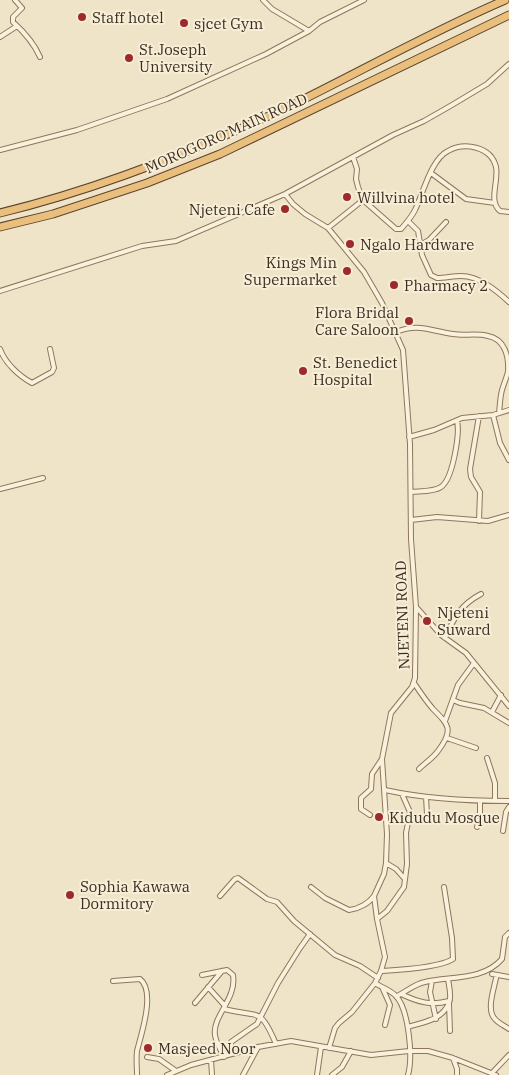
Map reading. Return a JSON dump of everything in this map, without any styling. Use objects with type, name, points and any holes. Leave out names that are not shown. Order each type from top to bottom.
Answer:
[{"type":"highway","name":"MOROGORO MAIN ROAD","points":[[0,213],[52,200],[110,182],[219,139],[294,104],[467,16],[505,0]]},
{"type":"highway","name":"MOROGORO MAIN ROAD","points":[[0,227],[53,214],[147,183],[220,154],[509,15]]},
{"type":"street","points":[[15,0],[22,8],[13,17],[13,23],[35,47],[40,57]]},
{"type":"street","points":[[263,0],[280,14],[309,31]]},
{"type":"street","points":[[0,150],[77,130],[151,105],[256,59],[309,31],[320,22],[364,0]]},
{"type":"street","points":[[0,36],[17,26]]},
{"type":"street","points":[[0,291],[142,246],[176,240],[285,194],[452,106],[487,84],[509,64]]},
{"type":"street","points":[[353,157],[357,169],[356,179],[363,200],[396,229],[401,229],[408,221],[440,157],[454,148],[468,146],[478,148],[494,162],[496,168],[495,203],[500,211],[509,212]]},
{"type":"street","points":[[431,172],[466,199],[495,203]]},
{"type":"street","name":"NJETENI ROAD","points":[[285,194],[305,214],[328,228],[364,272],[382,303],[403,350],[409,437],[416,607],[414,684],[391,713],[382,759],[387,834],[386,863],[384,874],[374,896]]},
{"type":"street","points":[[328,228],[363,200]]},
{"type":"street","points":[[408,221],[418,231],[420,245],[429,272],[434,277],[462,276],[479,280],[490,286],[509,302]]},
{"type":"street","points":[[420,245],[429,240],[446,222]]},
{"type":"street","points":[[396,332],[419,327],[454,334],[486,335],[500,341],[508,353],[509,371],[502,391],[499,413]]},
{"type":"street","points":[[0,349],[5,360],[24,379],[32,383],[52,372],[54,368],[50,349]]},
{"type":"street","points":[[409,437],[434,430],[457,420],[493,415],[509,410]]},
{"type":"street","points":[[493,415],[500,443],[509,460]]},
{"type":"street","points":[[479,416],[470,469],[471,477],[480,492],[479,521]]},
{"type":"street","points":[[411,492],[435,489],[444,484],[450,474],[458,439],[459,428],[457,420]]},
{"type":"street","points":[[0,489],[43,478]]},
{"type":"street","points":[[411,520],[438,517],[488,521],[509,515]]},
{"type":"street","points":[[445,638],[452,621],[462,608],[469,600],[481,594]]},
{"type":"street","points":[[416,607],[445,638],[460,648],[509,706]]},
{"type":"street","points":[[445,721],[458,685],[474,663]]},
{"type":"street","points":[[414,684],[449,728],[447,738],[437,752],[419,769]]},
{"type":"street","points":[[492,712],[501,695]]},
{"type":"street","points":[[453,700],[492,712],[509,723]]},
{"type":"street","points":[[447,738],[476,748]]},
{"type":"street","points":[[487,758],[495,783],[495,801]]},
{"type":"street","points":[[370,815],[361,809],[361,798],[371,789],[372,774],[382,759]]},
{"type":"street","points":[[384,790],[426,797],[509,801]]},
{"type":"street","points":[[377,919],[384,915],[403,888],[407,864],[406,833],[410,812],[402,794]]},
{"type":"street","points":[[426,797],[427,814]]},
{"type":"street","points":[[477,827],[480,818],[480,801]]},
{"type":"street","points":[[503,831],[506,812],[509,807]]},
{"type":"street","points":[[386,863],[396,869],[404,878]]},
{"type":"street","points":[[220,896],[238,878],[267,899],[277,902],[294,921],[335,955],[360,966],[378,978]]},
{"type":"street","points":[[310,887],[325,898],[350,910],[371,900],[374,896]]},
{"type":"street","points":[[381,971],[428,966],[453,959],[452,938],[444,887]]},
{"type":"street","points":[[329,1048],[335,1028],[352,1012],[375,983],[381,971],[385,957],[374,896]]},
{"type":"street","points":[[399,995],[418,984],[488,970],[502,959],[505,937],[509,933]]},
{"type":"street","points":[[232,1054],[230,1049],[231,1042],[254,1028],[262,1017],[278,983],[310,934]]},
{"type":"street","points":[[502,959],[509,961]]},
{"type":"street","points":[[195,1003],[222,971]]},
{"type":"street","points":[[202,975],[222,971],[231,972],[234,975],[231,994],[215,1026],[214,1033],[224,1057]]},
{"type":"street","points":[[492,974],[509,977]]},
{"type":"street","points":[[113,981],[140,978],[146,987],[145,1022],[137,1052],[137,1075]]},
{"type":"street","points":[[496,978],[491,1006],[492,1016],[509,1029]]},
{"type":"street","points":[[448,979],[450,1031]]},
{"type":"street","points":[[432,981],[430,992],[436,1019]]},
{"type":"street","points":[[375,983],[416,1002],[449,1003]]},
{"type":"street","points":[[208,987],[225,1008],[237,1012],[253,1013],[262,1017],[276,1044]]},
{"type":"street","points":[[382,987],[390,1005],[385,1025]]},
{"type":"street","points":[[399,995],[408,1027],[408,1075]]},
{"type":"street","points":[[408,1027],[436,1019],[449,1003]]},
{"type":"street","points":[[167,1075],[191,1065],[258,1047],[291,1041],[371,1054],[409,1050],[428,1052],[452,1058],[494,1074],[509,1055]]},
{"type":"street","points":[[243,1075],[258,1047]]},
{"type":"street","points":[[317,1075],[322,1047]]},
{"type":"street","points":[[332,1075],[342,1067],[351,1051]]},
{"type":"street","points":[[147,1057],[159,1059],[176,1071]]},
{"type":"street","points":[[452,1058],[457,1075]]},
{"type":"street","points":[[211,1060],[212,1075]]},
{"type":"place","name":"Staff hotel","points":[[82,17]]},
{"type":"place","name":"sjcet Gym","points":[[184,23]]},
{"type":"place","name":"St.Joseph University","points":[[129,58]]},
{"type":"place","name":"Willvina hotel","points":[[347,197]]},
{"type":"place","name":"Njeteni Cafe","points":[[285,209]]},
{"type":"place","name":"Ngalo Hardware","points":[[350,244]]},
{"type":"place","name":"Kings Min Supermarket","points":[[347,271]]},
{"type":"place","name":"Pharmacy 2","points":[[394,285]]},
{"type":"place","name":"Flora Bridal Care Saloon","points":[[409,321]]},
{"type":"place","name":"St. Benedict Hospital","points":[[303,371]]},
{"type":"place","name":"Njeteni Suward","points":[[427,621]]},
{"type":"place","name":"Kidudu Mosque","points":[[379,817]]},
{"type":"place","name":"Sophia Kawawa Dormitory","points":[[70,895]]},
{"type":"place","name":"Masjeed Noor","points":[[148,1048]]}]
